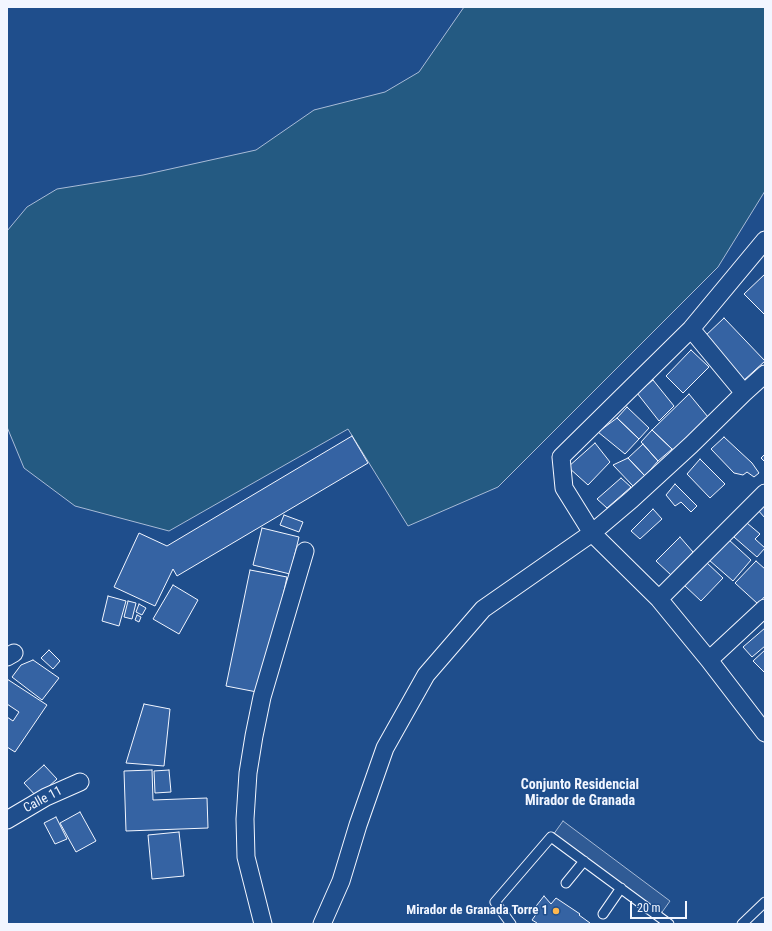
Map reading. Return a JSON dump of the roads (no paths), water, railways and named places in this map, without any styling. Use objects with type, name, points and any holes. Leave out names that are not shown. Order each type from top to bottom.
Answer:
[{"type":"street","points":[[765,240],[691,329],[561,457],[564,488],[592,533],[659,599],[709,660],[765,733]]},
{"type":"street","points":[[691,329],[744,393]]},
{"type":"street","points":[[322,924],[341,881],[358,825],[385,748],[426,675],[483,609],[592,533],[680,455],[765,374]]},
{"type":"street","points":[[659,599],[765,493]]},
{"type":"street","points":[[263,924],[246,857],[245,819],[248,773],[262,697],[305,551]]},
{"type":"street","points":[[709,660],[765,608]]},
{"type":"street","name":"Calle 11","points":[[7,820],[46,797],[80,782]]},
{"type":"lane","points":[[511,924],[496,902],[551,837],[669,924]]},
{"type":"lane","points":[[566,883],[584,861]]},
{"type":"lane","points":[[603,914],[621,888]]},
{"type":"lane","points":[[742,924],[765,902]]},
{"type":"lane","points":[[653,924],[658,916]]},
{"type":"place","name":"Mirador de Granada Torre 1","points":[[556,911]]},
{"type":"district","name":"Conjunto Residencial Mirador de Granada","points":[[580,794]]}]
